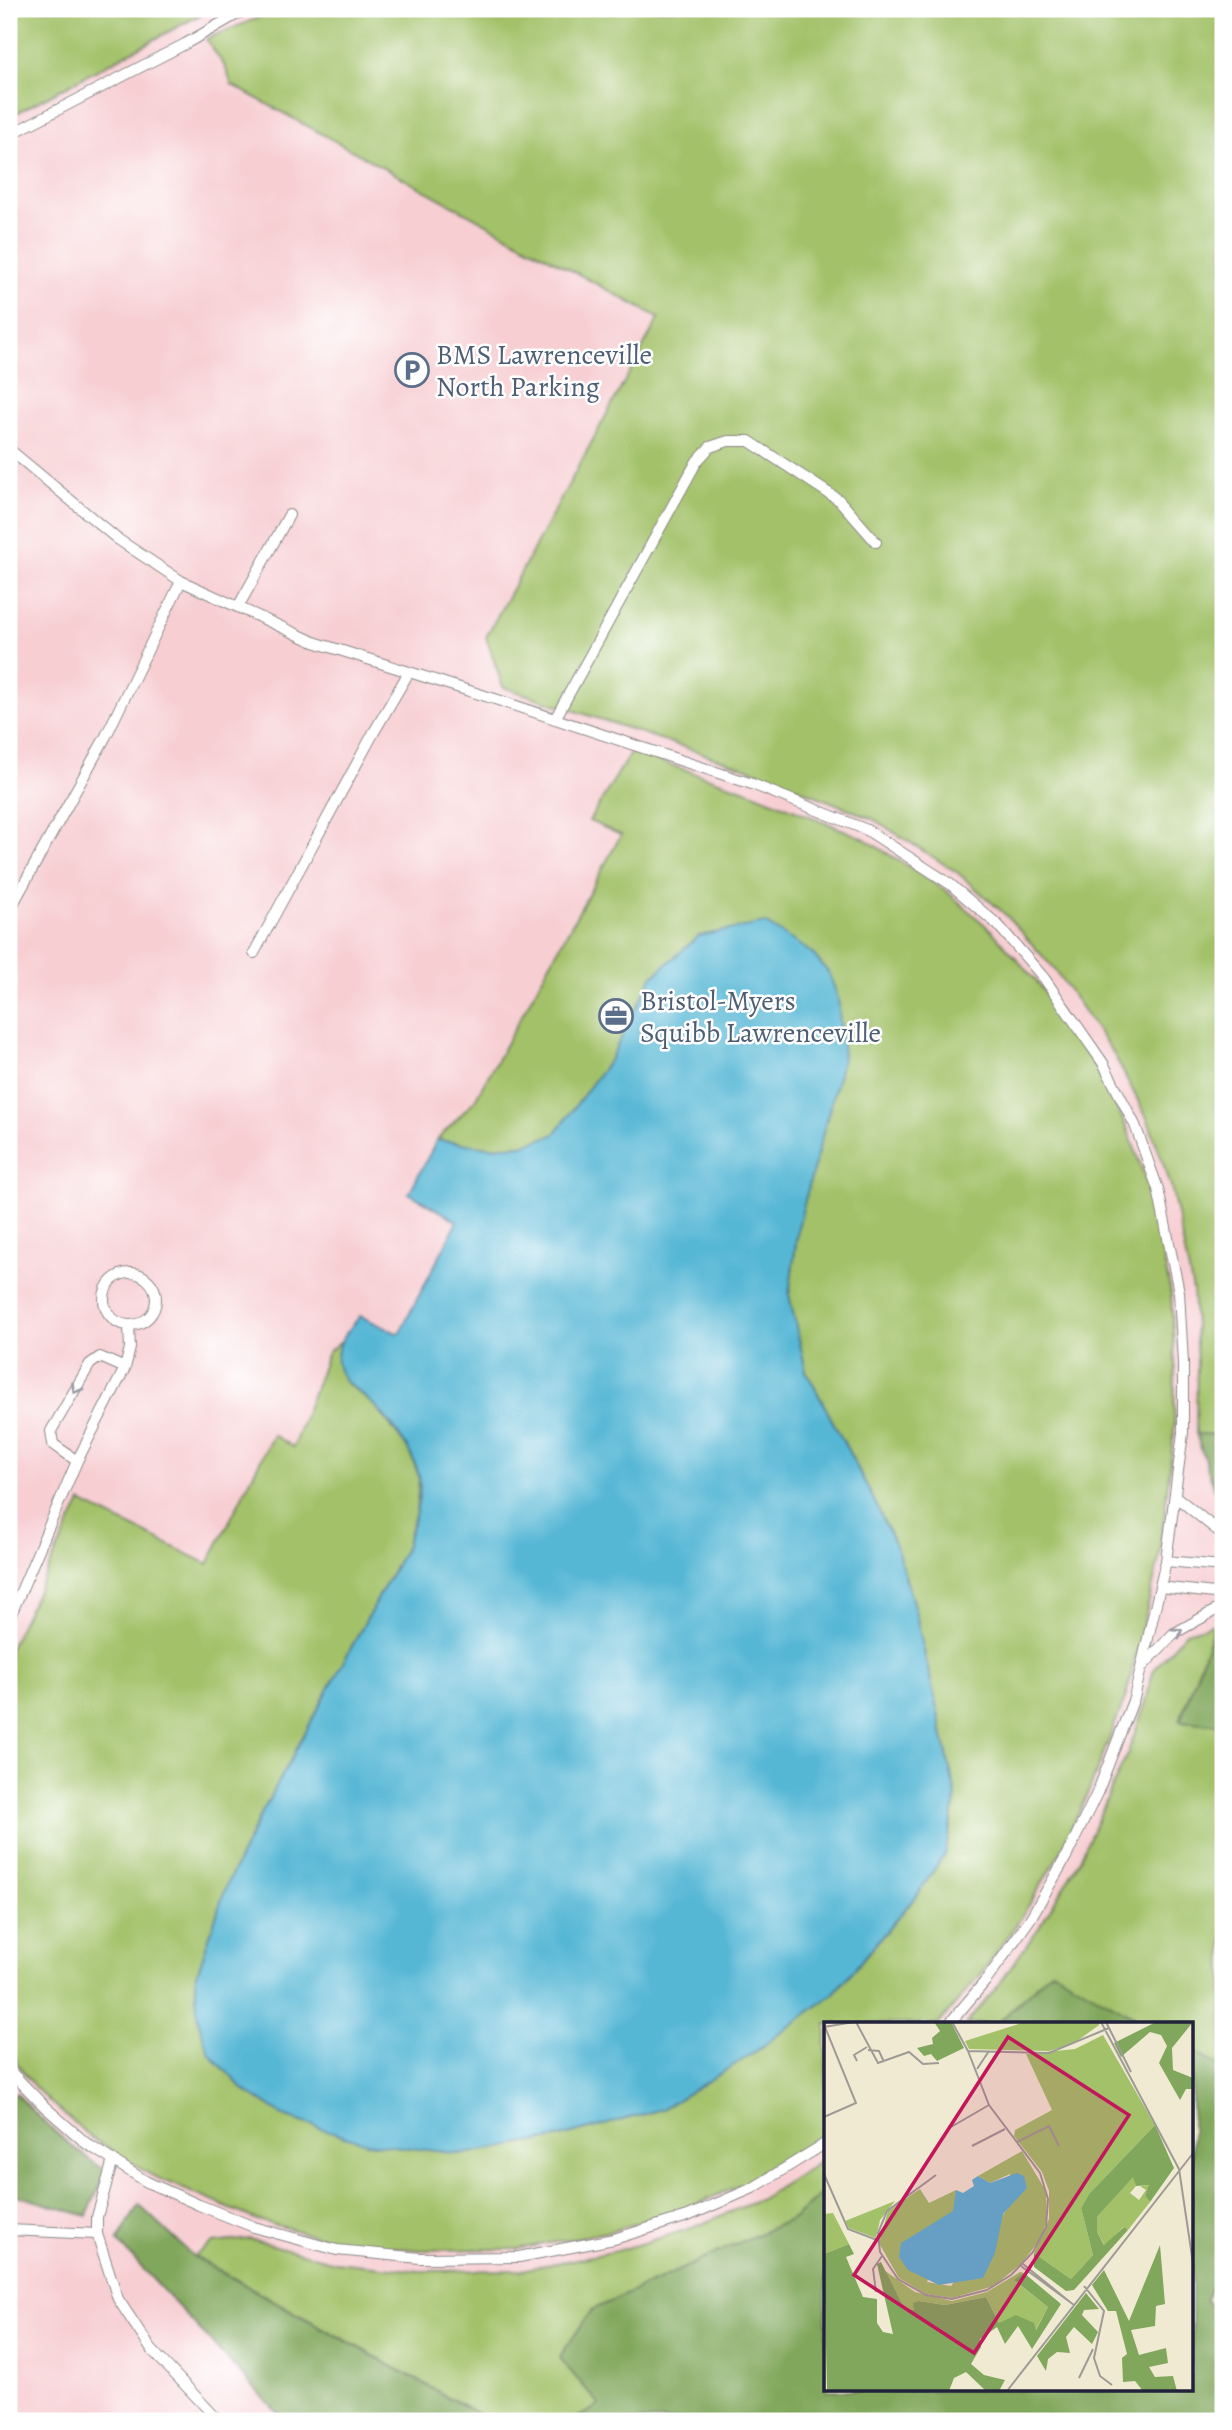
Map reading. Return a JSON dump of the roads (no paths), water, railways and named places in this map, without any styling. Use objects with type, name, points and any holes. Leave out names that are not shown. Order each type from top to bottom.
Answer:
[{"type":"lane","points":[[9,135],[186,44],[246,9]]},
{"type":"lane","points":[[555,719],[697,461],[710,447],[728,441],[749,441],[839,500],[876,542]]},
{"type":"lane","points":[[9,449],[116,538],[181,581],[314,642],[752,784],[867,830],[950,884],[998,925],[1044,978],[1103,1063],[1135,1125],[1158,1189],[1180,1292],[1183,1433],[1166,1561],[1134,1698],[1116,1747],[1066,1857],[1030,1919],[988,1978],[951,2022]]},
{"type":"lane","points":[[238,607],[289,515]]},
{"type":"lane","points":[[9,911],[106,736],[181,581]]},
{"type":"lane","points":[[254,953],[374,732],[410,672]]},
{"type":"lane","points":[[124,1272],[142,1275],[152,1283],[157,1300],[147,1320],[129,1326],[111,1318],[103,1298],[112,1279],[124,1272]]},
{"type":"lane","points":[[9,1619],[76,1461],[125,1368],[130,1348],[129,1326]]},
{"type":"lane","points":[[76,1461],[52,1444],[51,1431],[90,1364],[100,1357],[125,1368]]},
{"type":"lane","points":[[1175,1496],[1223,1535]]},
{"type":"lane","points":[[1166,1561],[1223,1566]]},
{"type":"lane","points":[[1160,1587],[1223,1594]]},
{"type":"lane","points":[[1141,1669],[1173,1634],[1223,1606]]},
{"type":"lane","points":[[9,2072],[87,2144],[147,2182],[199,2206],[254,2227],[337,2250],[420,2258],[519,2257],[614,2239],[688,2216],[753,2188],[824,2144]]},
{"type":"lane","points":[[113,2160],[97,2217],[97,2234],[118,2299],[151,2349],[219,2421]]},
{"type":"lane","points":[[9,2230],[97,2234]]},
{"type":"water","points":[[765,923],[812,953],[829,973],[838,998],[843,1058],[798,1227],[789,1295],[806,1371],[870,1492],[898,1552],[915,1610],[956,1796],[945,1854],[917,1895],[833,1994],[752,2054],[662,2109],[557,2138],[463,2154],[367,2143],[286,2117],[243,2089],[209,2053],[198,2020],[195,1981],[226,1886],[258,1820],[404,1550],[416,1513],[420,1485],[416,1467],[402,1439],[382,1414],[340,1373],[337,1354],[341,1342],[360,1316],[399,1334],[452,1232],[457,1221],[409,1193],[437,1140],[489,1147],[522,1145],[554,1135],[611,1058],[652,977],[699,936]]},
{"type":"place","name":"BMS Lawrenceville North Parking","points":[[412,370]]},
{"type":"place","name":"Bristol-Myers Squibb Lawrenceville","points":[[616,1016]]}]
